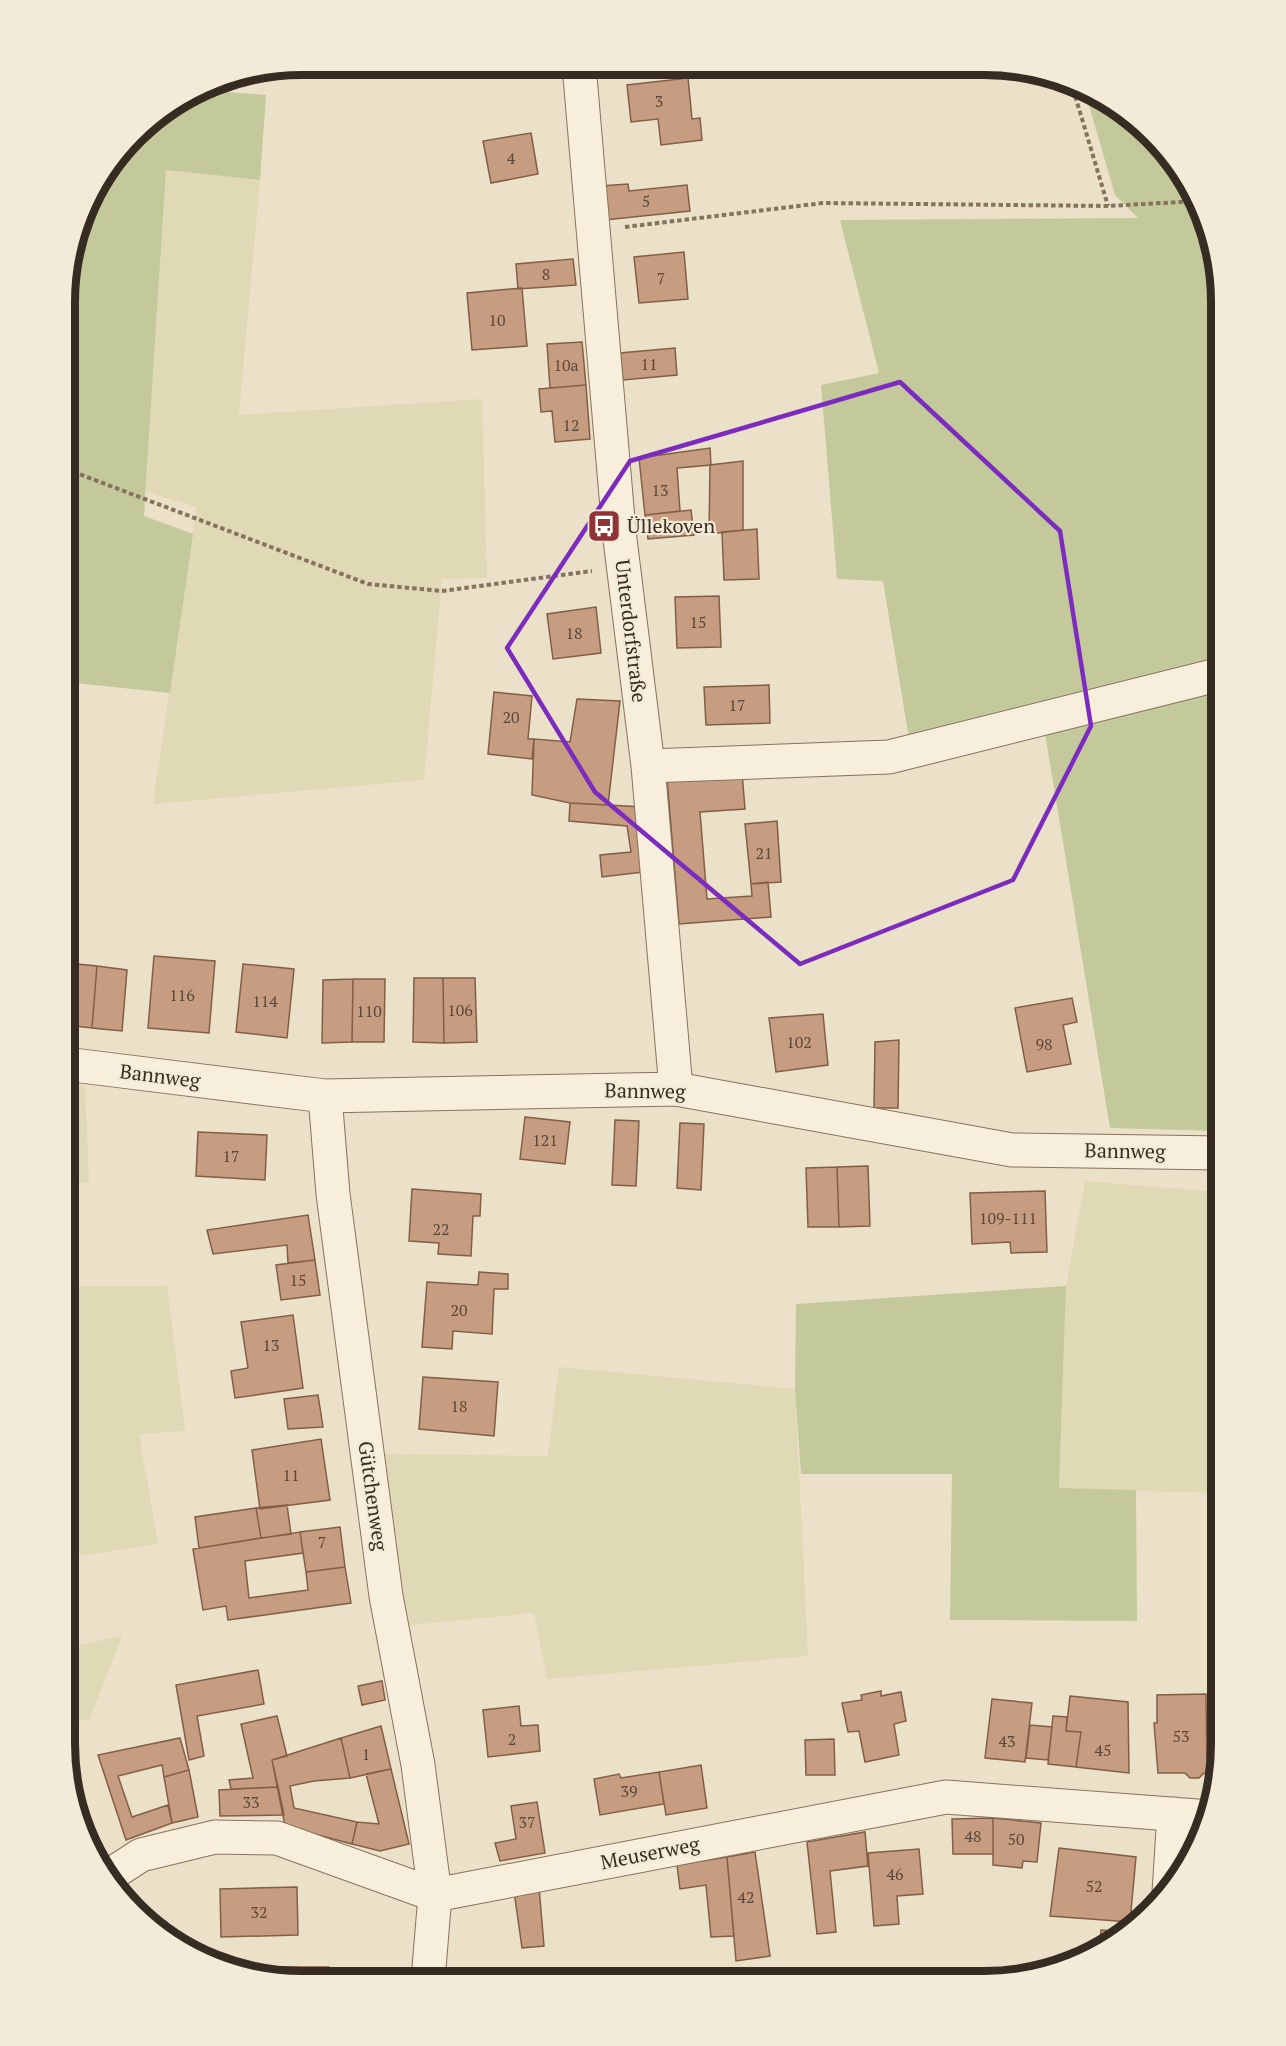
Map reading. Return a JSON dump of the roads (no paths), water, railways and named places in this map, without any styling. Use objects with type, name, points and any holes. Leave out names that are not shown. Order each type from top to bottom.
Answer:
[{"type":"street","name":"Unterdorfstraße","points":[[580,75],[623,567],[648,766],[676,1089]]},
{"type":"street","points":[[648,766],[889,757],[1211,676]]},
{"type":"street","name":"Bannweg","points":[[75,1065],[325,1096],[676,1089],[1012,1149],[1211,1153]]},
{"type":"street","name":"Gütchenweg","points":[[325,1096],[333,1194],[385,1584],[418,1765],[435,1894],[429,1971]]},
{"type":"street","name":"Meuserweg","points":[[435,1894],[946,1797],[1199,1815]]},
{"type":"street","points":[[1170,1874],[1174,1814]]},
{"type":"street","points":[[115,1872],[141,1855],[215,1837],[277,1838],[435,1894]]},
{"type":"place","name":"Üllekoven","points":[[604,526]]}]
